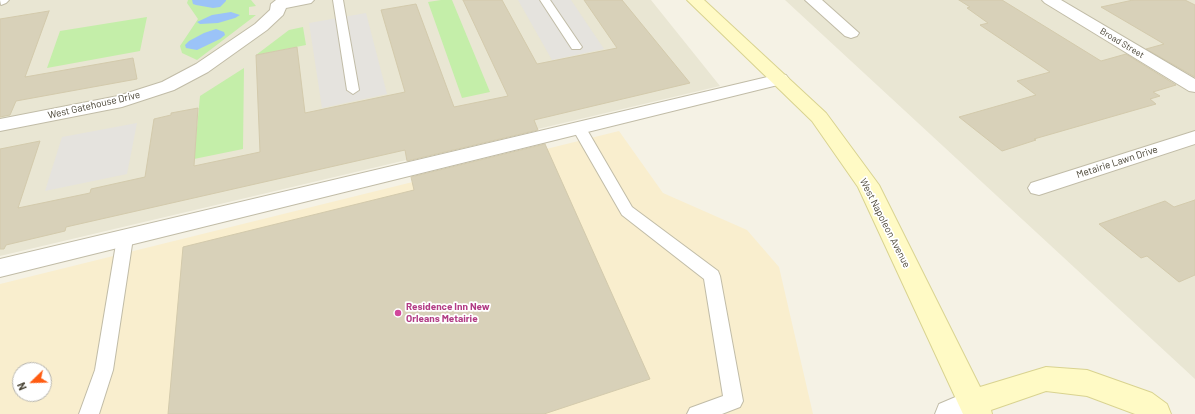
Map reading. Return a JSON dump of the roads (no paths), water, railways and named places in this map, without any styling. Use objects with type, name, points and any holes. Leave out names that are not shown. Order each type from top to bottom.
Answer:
[{"type":"street","points":[[277,2],[306,0]]},
{"type":"street","name":"West Napoleon Avenue","points":[[695,0],[819,117],[868,185],[966,410],[1046,380],[1086,383],[1142,402],[1157,414]]},
{"type":"street","points":[[813,0],[851,33]]},
{"type":"street","name":"Broad Street","points":[[1050,0],[1195,86]]},
{"type":"street","name":"West Gatehouse Drive","points":[[0,125],[122,101],[168,86],[202,68],[261,27],[277,12],[277,2]]},
{"type":"street","points":[[0,268],[780,79]]},
{"type":"street","name":"Metairie Lawn Drive","points":[[1039,188],[1195,137]]},
{"type":"lane","points":[[338,0],[353,90]]},
{"type":"lane","points":[[545,0],[576,47]]},
{"type":"lane","points":[[579,128],[627,211],[712,276],[733,401],[697,414]]},
{"type":"lane","points":[[89,414],[104,370],[125,238]]},
{"type":"water","points":[[192,0],[226,1],[220,7],[213,8],[193,4]]},
{"type":"water","points":[[231,12],[240,15],[218,23],[200,24],[197,22],[212,15]]},
{"type":"water","points":[[216,29],[224,32],[225,35],[197,50],[186,48],[185,45],[189,41],[204,33]]},
{"type":"place","name":"Residence Inn New Orleans Metairie","points":[[398,313]]}]
